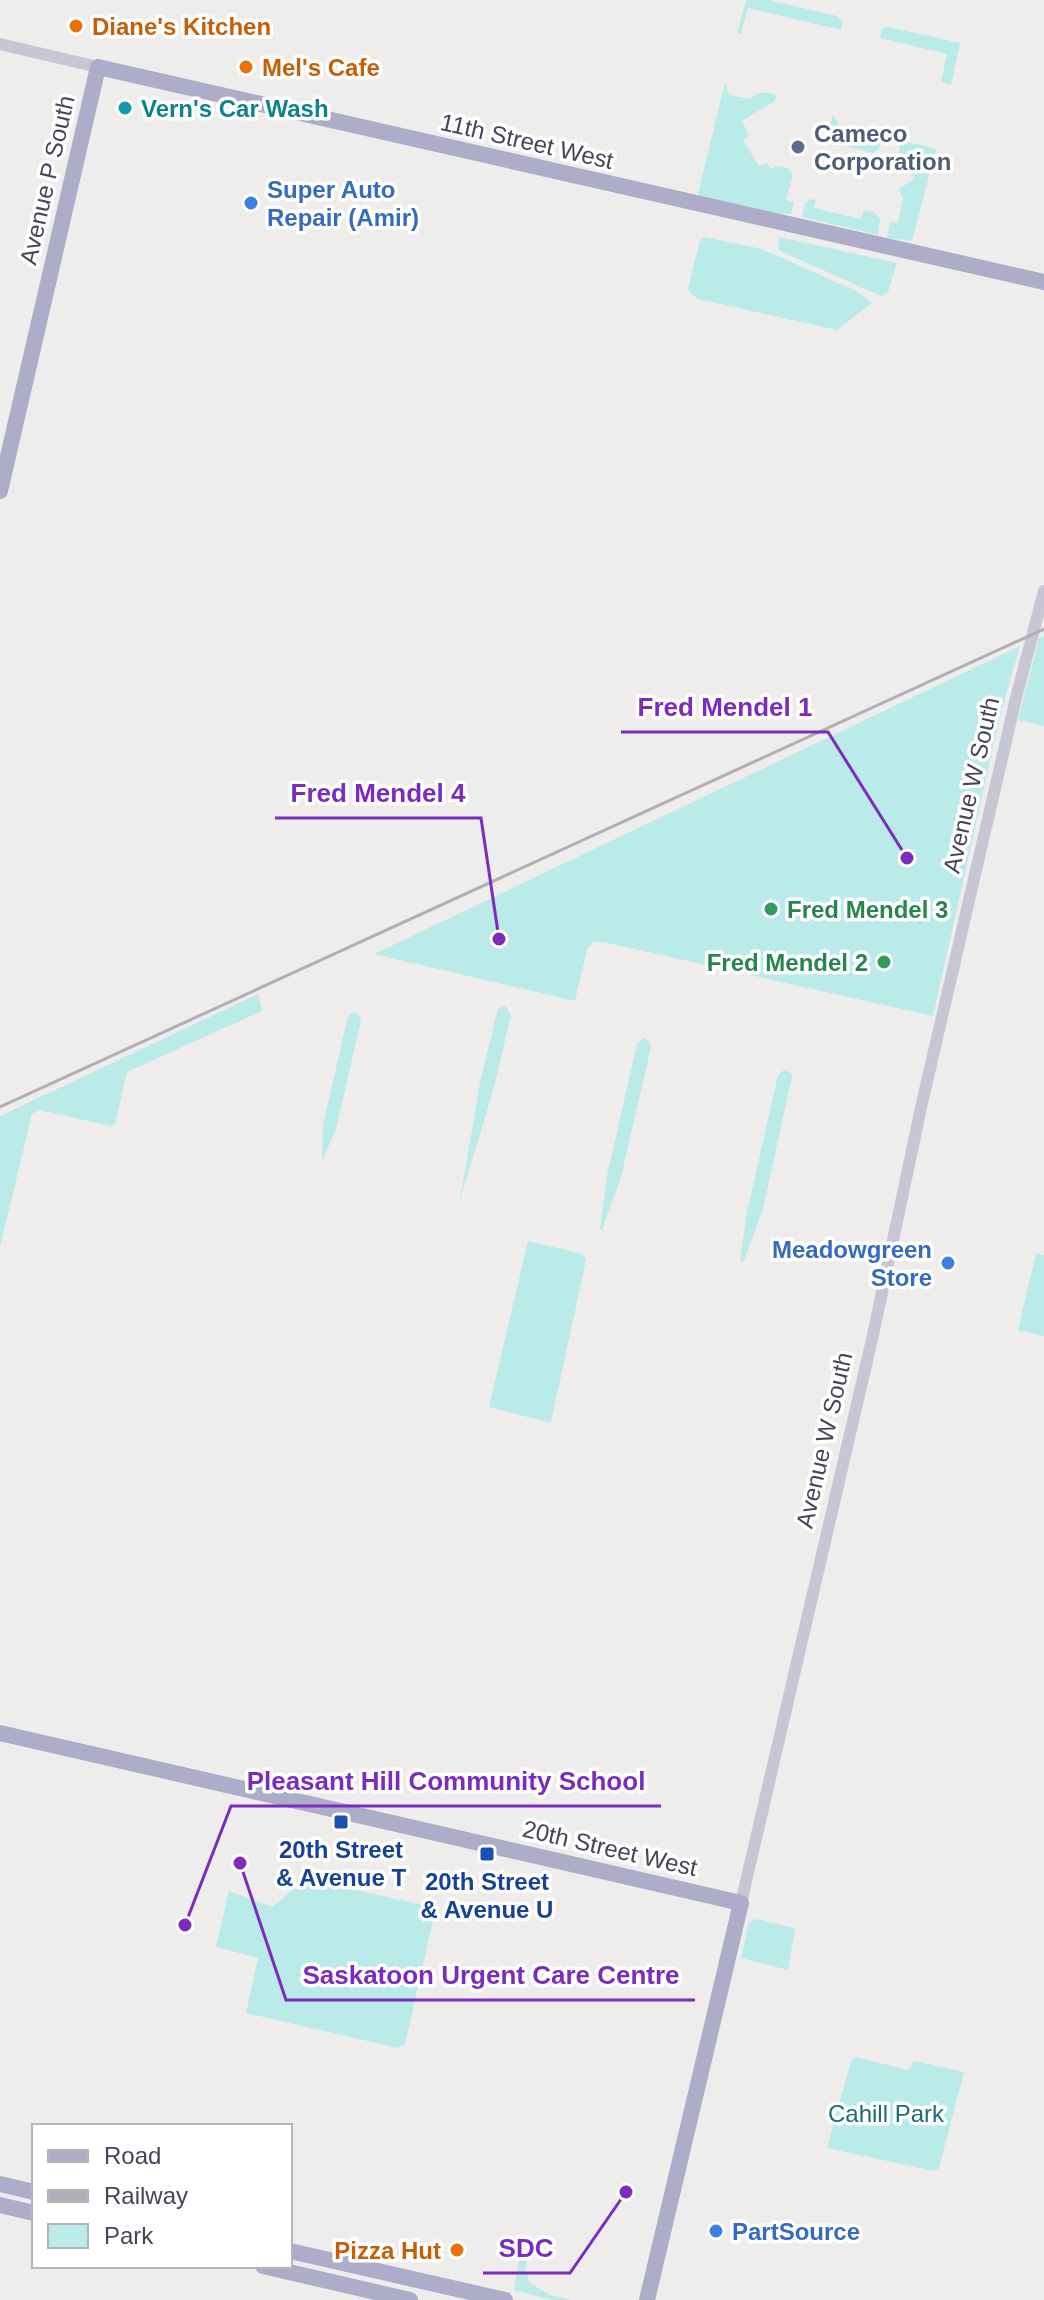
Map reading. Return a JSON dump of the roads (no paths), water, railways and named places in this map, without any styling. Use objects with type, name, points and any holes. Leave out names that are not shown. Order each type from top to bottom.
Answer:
[{"type":"main road","name":"11th Street West","points":[[98,67],[1044,282]]},
{"type":"main road","name":"Avenue P South","points":[[0,491],[98,67]]},
{"type":"main road","name":"20th Street West","points":[[0,1733],[741,1903]]},
{"type":"main road","name":"Avenue W South","points":[[647,2300],[741,1903]]},
{"type":"main road","points":[[0,2184],[32,2192]]},
{"type":"main road","points":[[0,2205],[32,2213]]},
{"type":"main road","points":[[292,2251],[505,2300]]},
{"type":"main road","points":[[272,2268],[410,2300]]},
{"type":"street","name":"11th Street West","points":[[0,44],[98,67]]},
{"type":"street","name":"Avenue W South","points":[[741,1903],[873,1335],[922,1103],[1016,698],[1044,591]]},
{"type":"railway","points":[[0,1107],[1044,629]]},
{"type":"place","name":"Diane's Kitchen","points":[[76,26]]},
{"type":"place","name":"Mel's Cafe","points":[[246,67]]},
{"type":"place","name":"Vern's Car Wash","points":[[125,108]]},
{"type":"place","name":"Cameco Corporation","points":[[798,147]]},
{"type":"place","name":"Super Auto Repair (Amir)","points":[[251,203]]},
{"type":"place","name":"Fred Mendel 1","points":[[907,858]]},
{"type":"place","name":"Fred Mendel 3","points":[[771,909]]},
{"type":"place","name":"Fred Mendel 4","points":[[499,939]]},
{"type":"place","name":"Fred Mendel 2","points":[[884,962]]},
{"type":"place","name":"Meadowgreen Store","points":[[948,1263]]},
{"type":"place","name":"20th Street & Avenue T","points":[[341,1822]]},
{"type":"place","name":"20th Street & Avenue U","points":[[487,1854]]},
{"type":"place","name":"Saskatoon Urgent Care Centre","points":[[240,1863]]},
{"type":"place","name":"Pleasant Hill Community School","points":[[185,1925]]},
{"type":"place","name":"SDC","points":[[626,2192]]},
{"type":"place","name":"PartSource","points":[[716,2231]]},
{"type":"place","name":"Pizza Hut","points":[[457,2250]]},
{"type":"park label","name":"Cahill Park","points":[[886,2113]]}]
